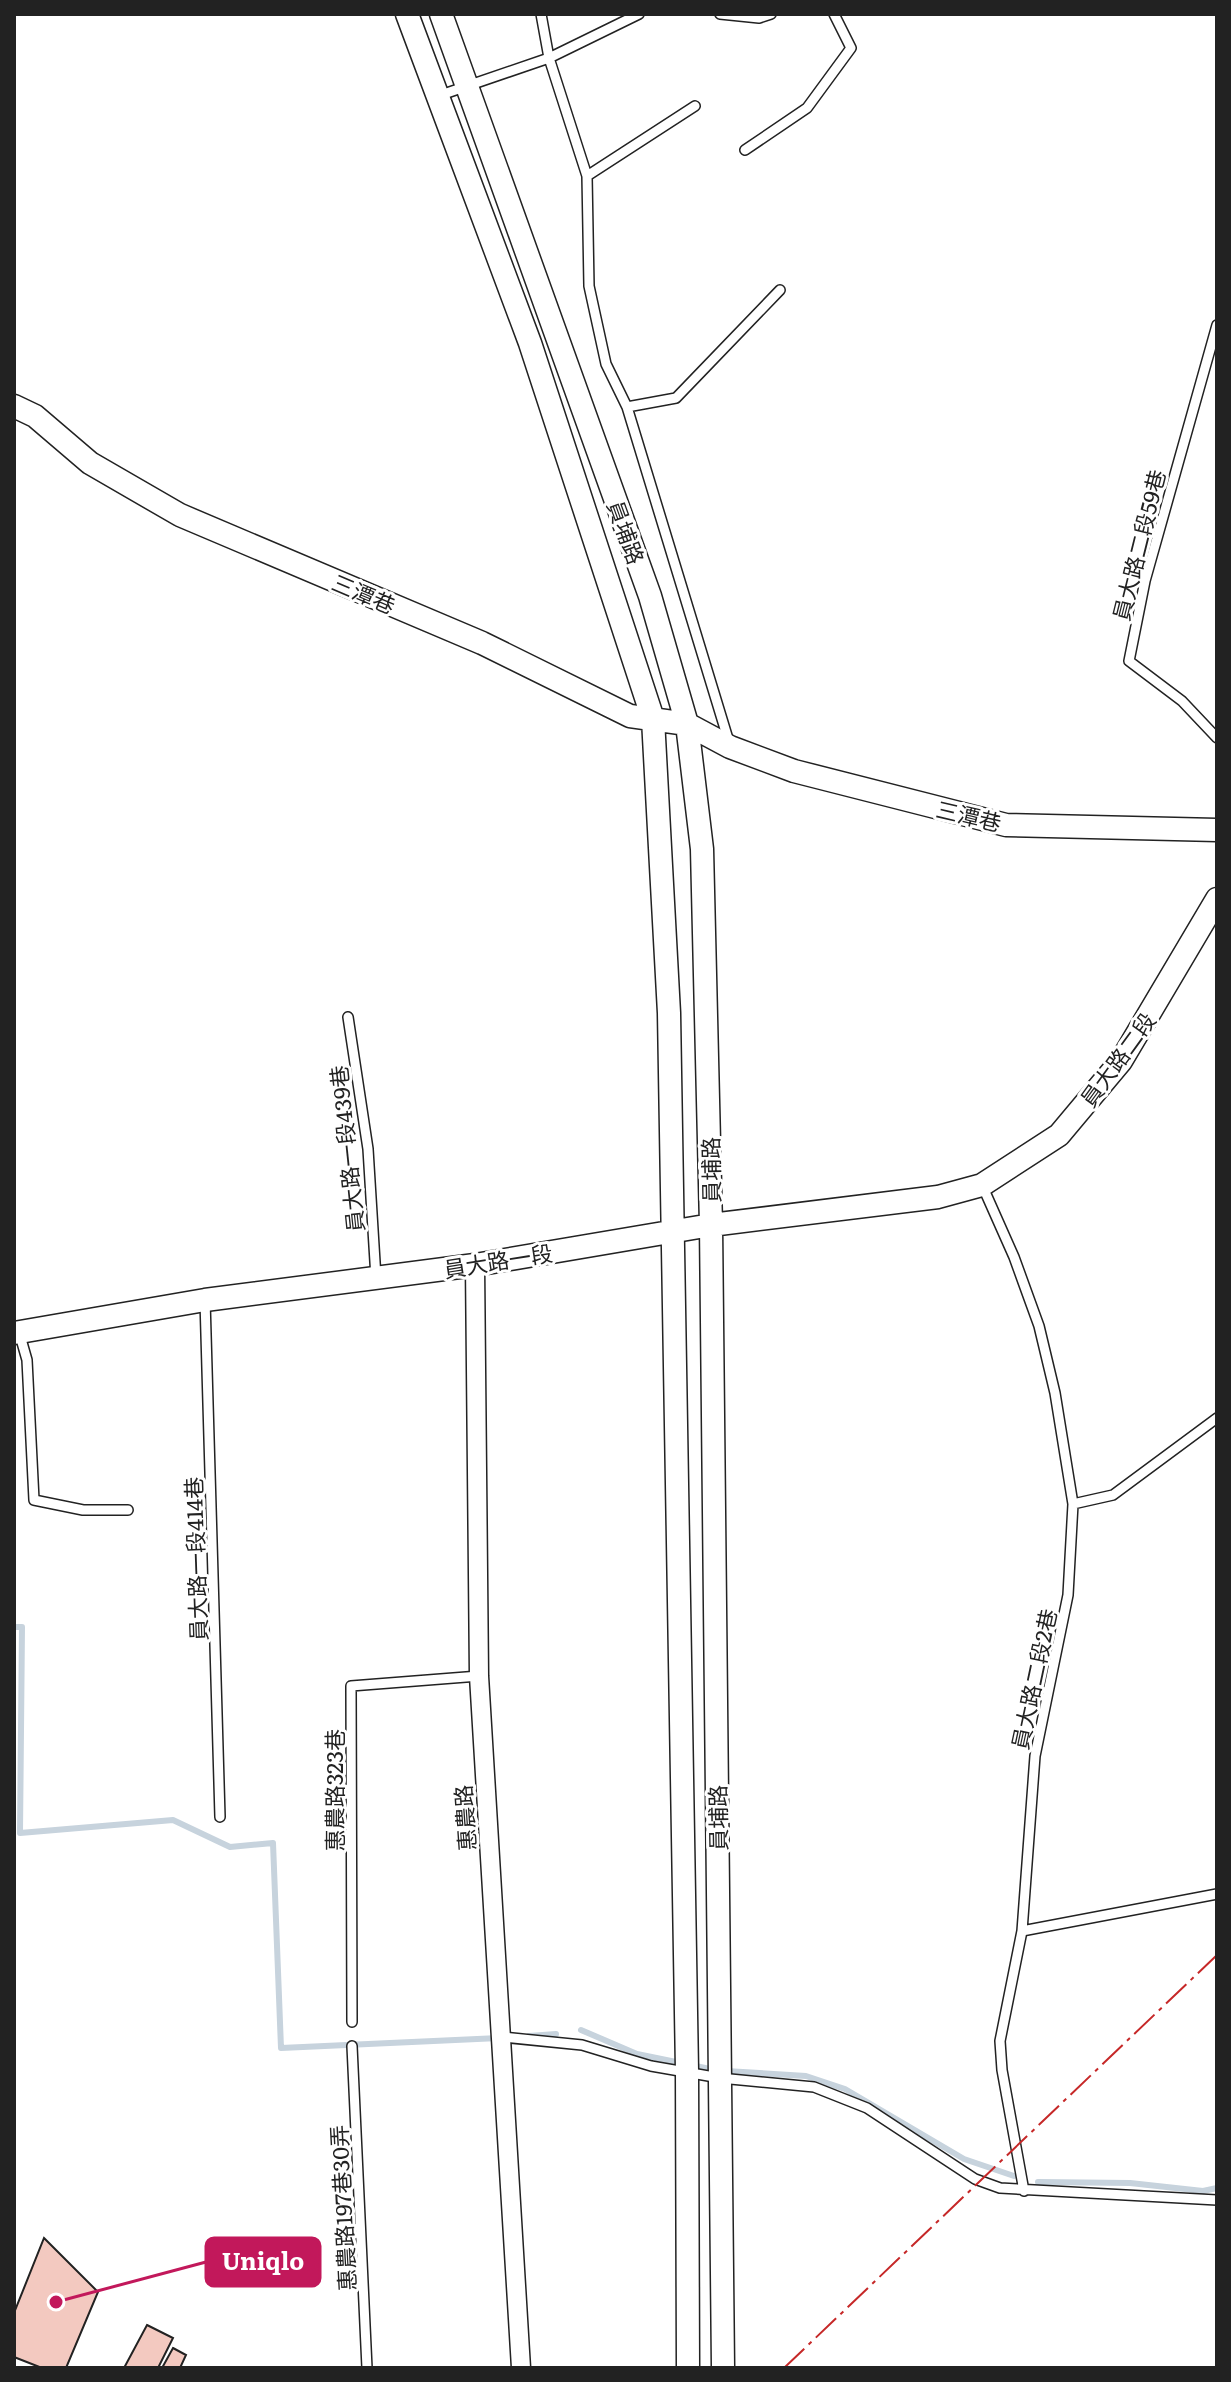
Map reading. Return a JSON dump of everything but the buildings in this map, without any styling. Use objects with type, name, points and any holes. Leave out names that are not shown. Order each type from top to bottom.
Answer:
[{"type":"street","name":"員埔路","points":[[407,14],[530,343],[653,719],[669,1013],[670,1232],[687,2071],[688,2368]]},
{"type":"street","name":"員埔路","points":[[441,14],[650,596],[687,724],[702,849],[711,1225],[723,2368]]},
{"type":"street","name":"三潭巷","points":[[14,406],[35,416],[90,463],[180,515],[482,643],[630,716],[687,724],[730,747],[794,771],[1006,825],[1217,830]]},
{"type":"street","name":"員大路二段","points":[[982,1185],[1059,1135],[1112,1072],[1217,899]]},
{"type":"street","name":"員大路一段","points":[[16,1332],[205,1300],[475,1265],[711,1225],[938,1197],[982,1185]]},
{"type":"street","name":"惠農路","points":[[475,1265],[479,1676],[521,2368]]},
{"type":"lane","points":[[541,14],[549,58],[587,176],[589,286],[606,364],[627,407],[730,747]]},
{"type":"lane","points":[[438,96],[549,58],[639,14]]},
{"type":"lane","points":[[720,14],[759,18],[771,14]]},
{"type":"lane","points":[[745,150],[807,108],[851,48],[834,14]]},
{"type":"lane","points":[[587,176],[695,106]]},
{"type":"lane","points":[[627,407],[676,398],[780,290]]},
{"type":"lane","name":"員大路二段59巷","points":[[1217,325],[1145,581],[1129,661],[1182,701],[1217,738]]},
{"type":"lane","name":"員大路一段439巷","points":[[348,1017],[368,1149],[376,1278]]},
{"type":"lane","name":"員大路二段2巷","points":[[982,1185],[1014,1257],[1039,1326],[1055,1393],[1073,1504],[1068,1595],[1035,1756],[1022,1931],[1000,2056],[1024,2191]]},
{"type":"lane","name":"員大路一段414巷","points":[[205,1300],[220,1817]]},
{"type":"lane","points":[[16,1332],[27,1360],[34,1500],[83,1510],[128,1510]]},
{"type":"lane","points":[[1073,1504],[1113,1495],[1217,1418]]},
{"type":"lane","name":"惠農路323巷","points":[[352,2022],[351,1686],[479,1676]]},
{"type":"lane","points":[[1022,1931],[1217,1894]]},
{"type":"lane","points":[[502,2037],[582,2045],[651,2066],[720,2078],[790,2082],[832,2092],[867,2108],[975,2179],[1000,2188],[1217,2200]]},
{"type":"lane","name":"惠農路197巷30弄","points":[[352,2046],[367,2368]]},
{"type":"waterway","points":[[14,1627],[22,1627],[20,1833],[173,1820],[230,1847],[273,1843],[281,2048],[499,2038]]},
{"type":"waterway","points":[[581,2030],[637,2054],[715,2070]]},
{"type":"waterway","points":[[529,2036],[556,2034]]},
{"type":"waterway","points":[[726,2071],[806,2076],[845,2089],[964,2159],[1014,2176]]},
{"type":"waterway","points":[[1038,2182],[1130,2183],[1203,2191],[1217,2188]]},
{"type":"power","points":[[784,2368],[1217,1955]]},
{"type":"place","name":"Uniqlo","points":[[56,2302]]}]
